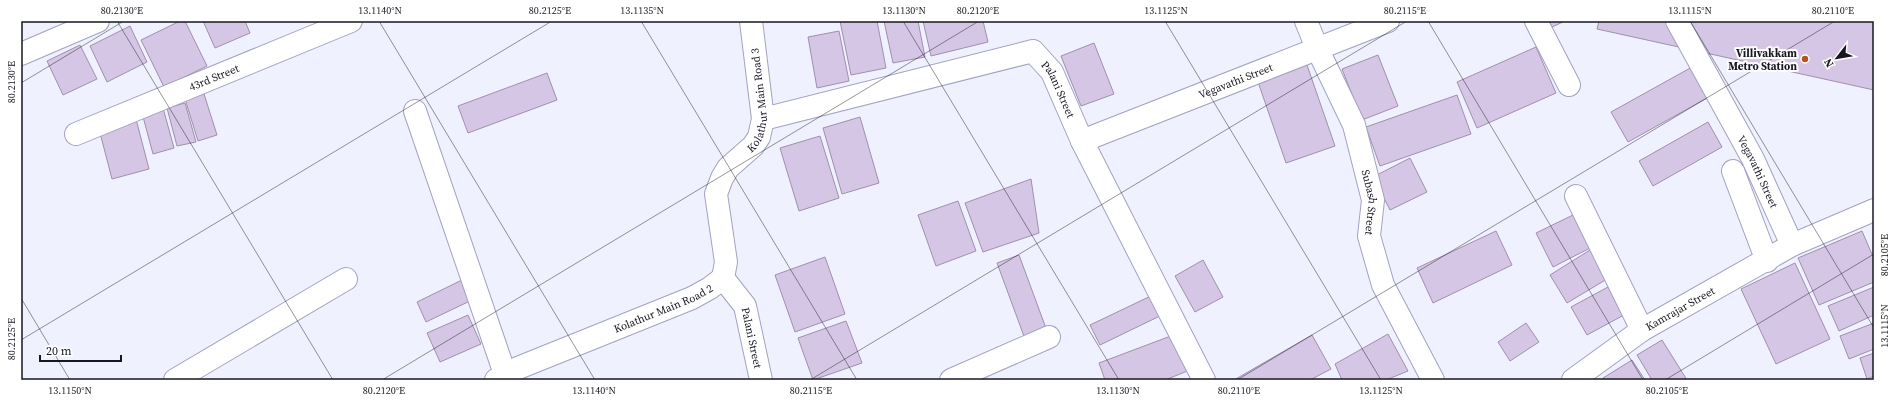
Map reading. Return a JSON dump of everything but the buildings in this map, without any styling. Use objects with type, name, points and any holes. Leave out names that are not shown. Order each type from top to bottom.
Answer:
[{"type":"street","points":[[21,54],[98,21]]},
{"type":"street","name":"43rd Street","points":[[76,134],[315,27],[351,21]]},
{"type":"street","name":"Kolathur Main Road 3","points":[[728,168],[753,146],[759,137],[763,119],[751,21]]},
{"type":"street","name":"Subash Street","points":[[1306,21],[1317,48],[1354,125],[1373,200],[1369,236],[1382,286],[1433,380]]},
{"type":"street","name":"Vegavathi Street","points":[[1082,141],[1388,21]]},
{"type":"street","points":[[1536,21],[1569,85]]},
{"type":"street","name":"Vegavathi Street","points":[[1677,21],[1753,159],[1792,245]]},
{"type":"street","name":"Palani Street","points":[[763,119],[1033,51],[1052,72],[1082,141],[1204,380]]},
{"type":"street","points":[[414,111],[501,377]]},
{"type":"street","name":"Kolathur Main Road 2","points":[[501,377],[692,298],[710,288],[723,278],[726,262],[716,194],[722,178],[728,168]]},
{"type":"street","points":[[1732,171],[1767,261]]},
{"type":"street","points":[[1576,196],[1591,231],[1642,330]]},
{"type":"street","points":[[1792,245],[1873,214]]},
{"type":"street","name":"Kamrajar Street","points":[[1586,376],[1642,330],[1767,261],[1792,245]]},
{"type":"street","name":"Palani Street","points":[[723,278],[745,306],[761,380]]},
{"type":"street","points":[[175,380],[346,279]]},
{"type":"street","points":[[951,380],[1049,337]]},
{"type":"place","name":"Villivakkam Metro Station","points":[[1805,59]]}]
